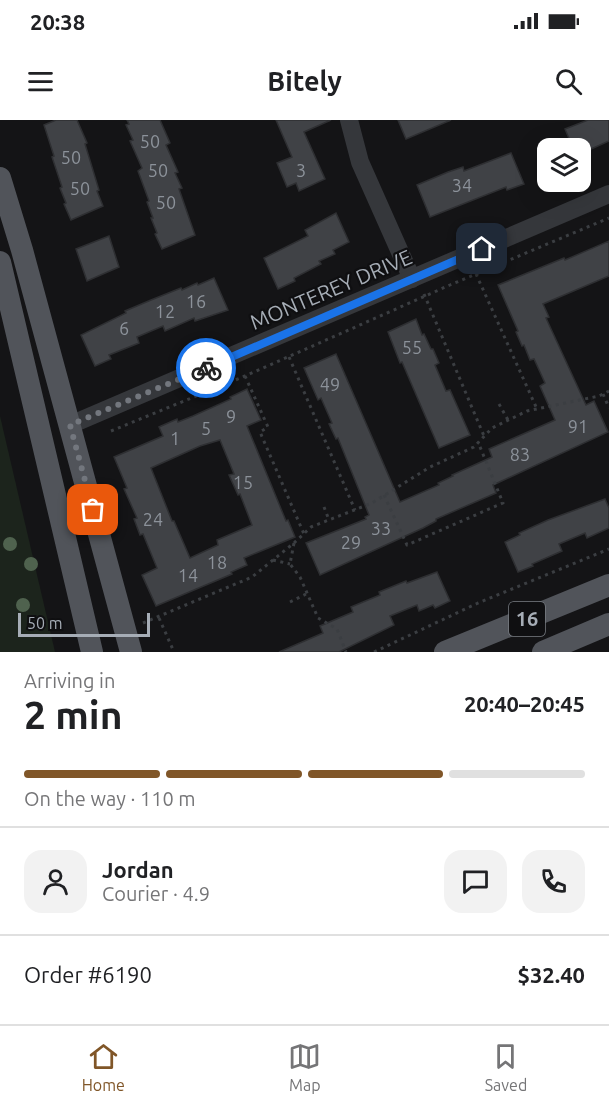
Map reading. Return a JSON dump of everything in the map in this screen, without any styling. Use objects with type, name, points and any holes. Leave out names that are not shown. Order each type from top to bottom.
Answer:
[{"type":"main road","points":[[0,178],[22,250],[131,652]]},
{"type":"main road","points":[[0,262],[92,652]]},
{"type":"main road","name":"16","points":[[445,652],[609,585]]},
{"type":"main road","name":"16","points":[[543,652],[609,624]]},
{"type":"street","points":[[349,120],[360,162],[415,278]]},
{"type":"street","name":"MONTEREY DRIVE","points":[[70,425],[609,194]]},
{"type":"path","points":[[111,431],[245,376],[609,218]]},
{"type":"path","points":[[476,274],[537,410]]},
{"type":"path","points":[[415,278],[425,296],[484,436]]},
{"type":"path","points":[[289,356],[355,510]]},
{"type":"path","points":[[245,376],[268,427],[260,432],[304,534]]},
{"type":"path","points":[[143,623],[252,577],[311,527],[372,503],[430,467],[474,447],[492,428],[508,420],[527,411],[609,391]]},
{"type":"path","points":[[603,394],[609,408]]},
{"type":"path","points":[[499,404],[508,420]]},
{"type":"path","points":[[384,495],[407,544],[503,503],[478,442]]},
{"type":"path","points":[[324,507],[329,520]]},
{"type":"path","points":[[290,564],[294,543]]},
{"type":"path","points":[[374,652],[478,603],[609,549]]},
{"type":"path","points":[[273,560],[290,564],[297,572],[318,618],[337,629],[346,652]]},
{"type":"path","points":[[290,602],[306,594]]},
{"type":"path","points":[[158,617],[174,652]]},
{"type":"shaded area","points":[[0,416],[55,652],[0,652]]},
{"type":"building","points":[[56,120],[77,120],[87,143],[85,144],[103,206],[71,220],[64,204],[66,203],[60,188],[62,187],[44,125]]},
{"type":"building","points":[[127,120],[160,120],[170,143],[166,145],[178,172],[175,173],[182,188],[179,189],[195,235],[162,249],[155,234],[157,233],[147,202],[149,201],[138,171],[142,168],[130,141],[133,140],[126,125],[129,124]]},
{"type":"building","points":[[276,120],[331,120],[304,132],[325,179],[299,191],[296,183],[287,187],[277,163],[292,157]]},
{"type":"building","points":[[398,120],[451,120],[406,139]]},
{"type":"building","points":[[588,120],[609,120],[609,141],[591,149],[591,138],[569,138],[565,129]]},
{"type":"building","points":[[511,153],[524,184],[507,190],[506,187],[430,217],[417,185],[448,172],[463,167],[464,171]]},
{"type":"building","points":[[336,213],[349,242],[333,250],[335,254],[319,261],[321,264],[278,289],[264,258],[308,236],[305,230]]},
{"type":"building","points":[[109,236],[119,267],[87,281],[76,249]]},
{"type":"building","points":[[609,241],[609,276],[543,304],[549,317],[546,318],[586,405],[594,401],[608,432],[493,485],[496,493],[320,575],[306,543],[366,519],[365,517],[369,515],[338,438],[336,439],[329,424],[332,423],[321,398],[318,400],[304,368],[336,354],[400,502],[439,485],[438,483],[452,475],[492,457],[489,449],[555,420],[540,386],[545,383],[534,359],[530,360],[524,345],[522,346],[498,285]]},
{"type":"building","points":[[214,278],[228,310],[195,321],[194,318],[165,331],[163,326],[137,337],[139,343],[109,355],[111,359],[95,366],[81,335],[126,313],[125,311],[181,288],[182,290]]},
{"type":"building","points":[[416,319],[422,335],[424,334],[439,363],[435,365],[446,391],[450,390],[470,435],[439,448],[388,332]]},
{"type":"building","points":[[247,389],[261,420],[247,426],[286,521],[288,520],[295,537],[244,558],[247,565],[231,572],[232,574],[156,606],[142,575],[157,568],[143,534],[140,535],[134,519],[137,518],[124,489],[127,488],[114,457],[163,436],[159,427],[177,419],[178,422],[193,416],[231,399],[230,397]],"holes":[[[220,440],[234,474],[229,475],[238,495],[240,494],[252,525],[217,540],[218,545],[190,558],[172,521],[151,468],[200,446]]]},
{"type":"building","points":[[605,499],[609,508],[609,528],[587,538],[585,533],[559,544],[562,551],[518,572],[505,542],[548,520]]},
{"type":"building","points":[[437,572],[450,601],[435,608],[433,605],[419,611],[417,605],[390,616],[394,625],[339,652],[279,652],[323,633],[320,626],[353,612],[351,607],[380,595],[379,592]]},
{"type":"way so far","points":[[93,510],[70,425],[206,368]]},
{"type":"route","points":[[206,368],[482,249]]}]
